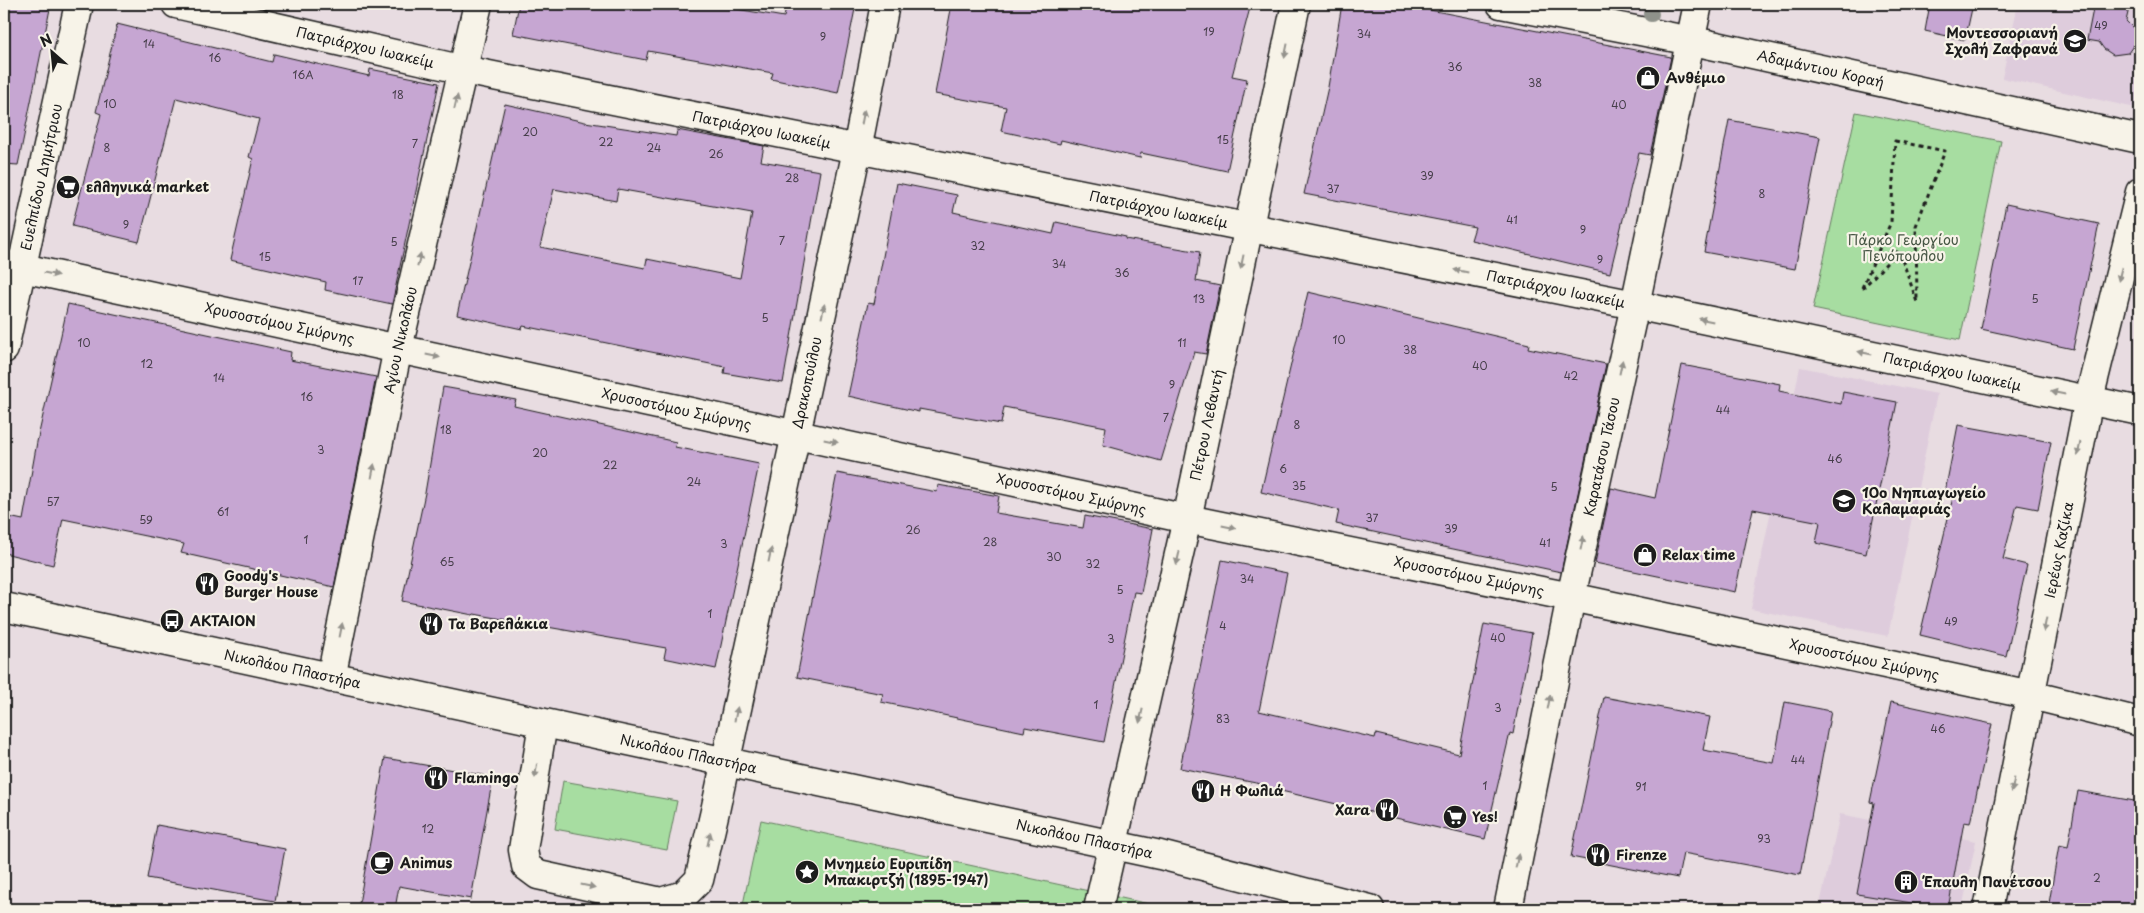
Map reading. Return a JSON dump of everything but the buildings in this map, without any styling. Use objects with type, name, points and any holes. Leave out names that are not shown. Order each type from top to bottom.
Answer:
[{"type":"street","name":"Ευελπίδου Δημήτριου","points":[[4,349],[12,265],[79,4]]},
{"type":"street","name":"Πατριάρχου Ιωακείμ","points":[[176,4],[464,70],[1248,229],[1635,305],[2140,411]]},
{"type":"street","name":"Αγίου Νικολάου","points":[[331,678],[398,348],[478,4]]},
{"type":"street","name":"Δρακοπούλου","points":[[543,723],[523,850],[526,866],[538,876],[661,902],[684,895],[699,880],[797,434],[857,150],[885,4]]},
{"type":"street","name":"Πέτρου Λεβαντή","points":[[1098,909],[1187,519],[1296,4]]},
{"type":"street","name":"Αδαμάντιου Κοραή","points":[[1501,4],[1691,41],[2140,139]]},
{"type":"street","name":"Καρατάσου Τάσου","points":[[1508,909],[1571,597],[1698,4]]},
{"type":"street","name":"Ιερέως Καζίκα","points":[[1988,909],[2089,399],[2140,192]]},
{"type":"street","name":"Χρυσοστόμου Σμύρνης","points":[[12,265],[1187,519],[1571,597],[2031,695],[2140,722]]},
{"type":"street","name":"Νικολάου Πλαστήρα","points":[[4,608],[1169,857],[1370,909]]},
{"type":"path","points":[[1895,141],[1945,151],[1916,226],[1917,302],[1899,250],[1861,290],[1891,222],[1895,141]]},
{"type":"shaded area","name":"Μοντεσσοριανή Σχολή Ζαφρανά","points":[[2018,4],[2140,4],[2140,109],[2002,78]]},
{"type":"shaded area","name":"10ο Νηπιαγωγείο Καλαμαριάς","points":[[1800,367],[1937,394],[1888,636],[1751,609]]},
{"type":"shaded area","points":[[1840,814],[1976,841],[1962,909],[1819,909]]},
{"type":"green space","name":"Πάρκο Γεωργίου Πενόπουλου","points":[[1856,112],[2001,141],[1960,340],[1813,309]]},
{"type":"green space","points":[[563,781],[677,801],[667,850],[555,829]]},
{"type":"green space","points":[[761,820],[1172,909],[742,909]]},
{"type":"place","name":"Μοντεσσοριανή Σχολή Ζαφρανά","points":[[2075,41]]},
{"type":"place","name":"Ανθέμιο","points":[[1648,78]]},
{"type":"place","name":"ελληνικά market","points":[[68,187]]},
{"type":"place","name":"10ο Νηπιαγωγείο Καλαμαριάς","points":[[1844,501]]},
{"type":"place","name":"Relax time","points":[[1645,555]]},
{"type":"place","name":"Goody's Burger House","points":[[207,584]]},
{"type":"place","name":"ΑΚΤΑΙΟΝ","points":[[172,621]]},
{"type":"place","name":"Τα Βαρελάκια","points":[[431,624]]},
{"type":"place","name":"Flamingo","points":[[436,778]]},
{"type":"place","name":"Η Φωλιά","points":[[1203,791]]},
{"type":"place","name":"Xara","points":[[1387,810]]},
{"type":"place","name":"Yes!","points":[[1455,817]]},
{"type":"place","name":"Firenze","points":[[1598,855]]},
{"type":"place","name":"Animus","points":[[382,863]]},
{"type":"place","name":"Μνημείο Ευριπίδη Μπακιρτζή (1895-1947)","points":[[807,872]]},
{"type":"place","name":"Έπαυλη Πανέτσου","points":[[1906,882]]}]
